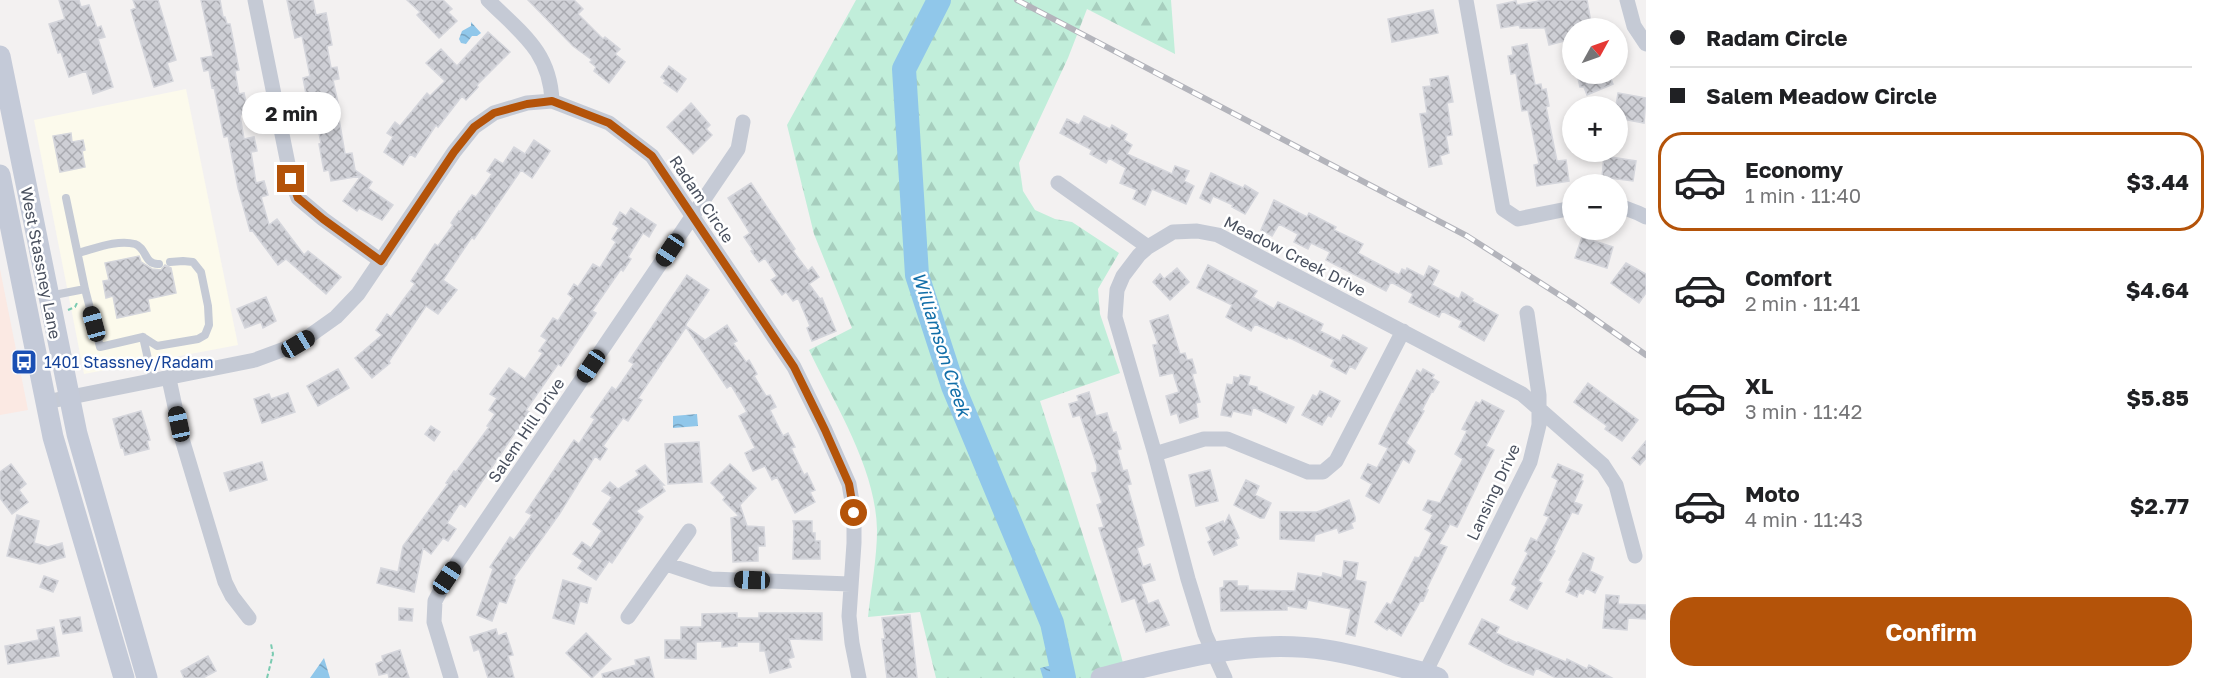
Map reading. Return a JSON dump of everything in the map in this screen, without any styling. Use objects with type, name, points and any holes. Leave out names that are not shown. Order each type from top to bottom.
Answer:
[{"type":"main road","name":"West Stassney Lane","points":[[0,56],[83,460],[146,675]]},
{"type":"main road","name":"West Stassney Lane","points":[[0,175],[11,251],[53,437],[123,678]]},
{"type":"main road","points":[[1108,676],[1213,651],[1268,646],[1326,650],[1431,675]]},
{"type":"street","points":[[255,0],[291,179],[298,198],[381,261]]},
{"type":"street","points":[[488,0],[534,46],[545,62],[551,85],[552,101]]},
{"type":"street","points":[[1466,0],[1503,209],[1518,219],[1562,209]]},
{"type":"street","points":[[1627,0],[1634,26],[1646,44]]},
{"type":"street","name":"Radam Circle","points":[[46,402],[255,360],[298,344],[346,307],[364,286],[454,152],[474,127],[494,113],[527,104],[552,101],[609,123],[652,156],[794,367],[849,484],[854,513],[855,543],[850,584],[850,625],[859,678]]},
{"type":"street","name":"Salem Hill Drive","points":[[451,678],[435,622],[435,601],[447,578],[738,148],[743,122]]},
{"type":"street","points":[[1058,183],[1148,247]]},
{"type":"street","points":[[1628,210],[1646,218]]},
{"type":"street","name":"Meadow Creek Drive","points":[[1225,678],[1205,634],[1188,579],[1155,454],[1114,317],[1117,290],[1123,276],[1148,247],[1173,232],[1197,231],[1218,235],[1522,394],[1602,465],[1616,485],[1635,556]]},
{"type":"street","name":"Lansing Drive","points":[[1431,675],[1530,462],[1537,436],[1539,396],[1527,313]]},
{"type":"street","points":[[1155,454],[1204,439],[1227,439],[1308,472],[1323,472],[1336,461],[1403,331]]},
{"type":"street","points":[[169,379],[182,439],[225,582],[235,602],[249,618]]},
{"type":"street","points":[[628,617],[689,531]]},
{"type":"street","points":[[666,564],[711,579],[850,584]]},
{"type":"street","points":[[123,678],[146,675]]},
{"type":"lane","points":[[66,198],[100,347],[143,337],[157,346],[165,346],[198,339],[205,335],[209,325],[208,306],[201,272],[193,262],[170,262]]},
{"type":"lane","points":[[78,253],[109,245],[132,244],[141,249],[149,262],[159,264]]},
{"type":"lane","points":[[48,296],[85,289]]},
{"type":"lane","points":[[143,337],[153,381]]},
{"type":"path","points":[[68,310],[75,307],[77,303]]},
{"type":"path","points":[[267,678],[273,654],[271,644]]},
{"type":"shaded area","points":[[186,89],[238,345],[84,374],[34,120]]},
{"type":"shaded area","points":[[0,269],[28,410],[0,415]]},
{"type":"green space","points":[[856,0],[1171,0],[1175,54],[1087,9],[1068,58],[1019,163],[1023,191],[1035,210],[1055,219],[1072,222],[1119,253],[1098,289],[1100,314],[1120,373],[1040,401],[1127,678],[936,678],[920,612],[868,617],[877,541],[875,507],[870,483],[842,415],[809,350],[852,328],[814,234],[787,125]]},
{"type":"water","points":[[471,22],[481,33],[472,36],[466,44],[461,43],[459,39],[462,31],[471,26]]},
{"type":"water","points":[[697,414],[698,426],[673,428],[673,416]]},
{"type":"water","points":[[324,658],[330,678],[310,678]]},
{"type":"water","points":[[1065,662],[1070,678],[1043,678],[1040,668]]},
{"type":"building","points":[[59,0],[79,0],[81,7],[89,5],[97,28],[101,26],[105,37],[98,39],[113,87],[93,94],[86,71],[69,77],[61,52],[58,53],[49,24],[65,19]]},
{"type":"building","points":[[133,0],[158,0],[176,60],[167,63],[173,81],[154,87],[131,10],[136,8]]},
{"type":"building","points":[[201,0],[220,0],[223,17],[227,24],[230,24],[239,70],[235,71],[239,94],[244,93],[248,113],[240,115],[244,139],[254,137],[257,151],[251,152],[256,183],[264,181],[268,195],[261,197],[269,225],[277,219],[304,255],[308,251],[341,277],[326,294],[286,259],[278,265],[252,230],[250,231],[238,188],[228,136],[224,137],[214,87],[212,88],[209,70],[204,71],[201,58],[213,56]]},
{"type":"building","points":[[287,0],[313,0],[316,15],[326,13],[332,45],[327,46],[331,68],[337,67],[339,79],[333,80],[345,154],[352,153],[355,170],[372,182],[368,188],[393,205],[382,220],[359,208],[357,211],[343,201],[361,176],[331,181],[329,170],[324,171],[315,113],[310,115],[303,78],[310,76],[302,36],[295,38]]},
{"type":"building","points":[[407,0],[443,0],[452,9],[448,12],[457,21],[439,38],[417,15],[420,12]]},
{"type":"building","points":[[528,0],[574,0],[583,9],[578,14],[603,39],[605,37],[620,49],[615,54],[625,62],[609,83],[594,71],[596,67],[590,62],[592,60],[573,46]]},
{"type":"building","points":[[1544,0],[1587,0],[1590,18],[1562,18],[1562,42],[1549,45],[1545,28],[1520,28],[1519,25],[1501,28],[1497,5],[1516,1],[1517,5]]},
{"type":"building","points":[[1433,10],[1438,33],[1392,42],[1388,19]]},
{"type":"building","points":[[488,32],[510,52],[477,85],[478,87],[466,100],[462,96],[438,127],[436,125],[415,157],[410,154],[403,165],[384,152],[393,137],[387,133],[395,122],[400,126],[427,93],[430,96],[445,81],[426,63],[441,49],[457,66]]},
{"type":"building","points":[[1527,44],[1535,85],[1541,84],[1542,90],[1546,89],[1549,106],[1546,107],[1557,161],[1566,162],[1568,174],[1562,174],[1562,182],[1537,186],[1534,165],[1539,164],[1528,110],[1522,111],[1516,73],[1511,74],[1508,56],[1513,55],[1512,47]]},
{"type":"building","points":[[669,66],[686,79],[677,92],[664,83],[666,81],[661,77]]},
{"type":"building","points":[[1448,76],[1453,102],[1447,103],[1452,135],[1446,136],[1449,153],[1440,156],[1442,164],[1429,167],[1420,114],[1427,113],[1423,87],[1431,86],[1430,79]]},
{"type":"building","points":[[1579,84],[1613,84],[1587,95],[1584,87],[1580,87]]},
{"type":"building","points":[[1618,93],[1646,98],[1644,123],[1628,120],[1628,96],[1618,96]]},
{"type":"building","points":[[691,103],[710,125],[706,129],[712,135],[693,154],[667,127]]},
{"type":"building","points":[[1084,116],[1110,129],[1112,125],[1127,134],[1124,140],[1132,145],[1127,154],[1172,174],[1175,166],[1189,171],[1184,181],[1194,186],[1186,204],[1152,189],[1145,205],[1133,199],[1137,190],[1120,183],[1126,168],[1109,158],[1106,163],[1090,154],[1092,150],[1060,133],[1067,119],[1079,125]]},
{"type":"building","points":[[71,133],[72,142],[83,140],[85,150],[82,151],[85,167],[60,172],[53,136]]},
{"type":"building","points":[[534,140],[550,151],[532,178],[521,170],[443,280],[457,290],[438,314],[426,306],[389,361],[390,363],[372,378],[355,358],[382,335],[376,330],[387,314],[391,317],[415,284],[411,281],[435,244],[438,246],[453,225],[451,223],[459,211],[472,195],[476,197],[492,174],[487,171],[495,159],[503,164],[514,147],[525,154]]},
{"type":"building","points":[[1636,161],[1633,181],[1628,180],[1628,174],[1602,174],[1603,162]]},
{"type":"building","points":[[1211,173],[1243,188],[1245,185],[1258,193],[1245,214],[1232,207],[1233,205],[1213,196],[1210,203],[1200,198]]},
{"type":"building","points":[[751,183],[795,249],[793,251],[808,271],[812,267],[819,277],[809,284],[820,299],[822,298],[836,331],[812,341],[807,328],[810,326],[798,298],[793,301],[786,292],[782,295],[771,280],[777,276],[765,258],[759,262],[751,251],[753,250],[744,237],[750,233],[728,198]]},
{"type":"building","points":[[1274,200],[1307,217],[1309,213],[1336,227],[1334,230],[1363,244],[1358,253],[1399,275],[1402,269],[1406,271],[1407,268],[1424,277],[1429,266],[1439,271],[1432,285],[1459,299],[1462,292],[1473,299],[1472,301],[1498,315],[1484,341],[1459,327],[1462,321],[1442,311],[1439,317],[1409,302],[1413,294],[1391,282],[1386,291],[1326,260],[1330,252],[1311,243],[1308,249],[1294,242],[1298,234],[1279,224],[1272,236],[1261,230]]},
{"type":"building","points":[[631,208],[656,225],[649,237],[643,233],[628,257],[631,259],[623,271],[621,269],[592,311],[596,313],[561,366],[558,364],[526,410],[529,412],[465,507],[460,503],[447,523],[456,529],[448,541],[443,538],[431,554],[423,548],[414,592],[377,583],[381,568],[398,572],[403,546],[448,484],[446,483],[454,471],[456,472],[489,427],[487,426],[495,414],[489,410],[497,398],[490,394],[509,368],[525,379],[543,353],[539,351],[547,340],[541,336],[553,318],[558,321],[573,298],[568,294],[574,284],[578,287],[593,264],[600,268],[616,242],[612,239],[619,228],[613,224],[620,212],[626,216]]},
{"type":"building","points":[[1581,240],[1591,240],[1613,247],[1607,268],[1575,258]]},
{"type":"building","points":[[139,256],[141,262],[152,269],[161,270],[165,265],[171,268],[176,293],[148,299],[150,311],[117,318],[113,296],[106,298],[103,281],[109,280],[105,263]]},
{"type":"building","points":[[1626,263],[1646,274],[1646,293],[1639,303],[1611,283]]},
{"type":"building","points":[[1208,265],[1257,291],[1253,297],[1274,309],[1278,302],[1323,324],[1320,331],[1340,341],[1343,335],[1367,348],[1355,369],[1350,366],[1346,374],[1331,366],[1334,360],[1288,337],[1287,339],[1255,324],[1251,331],[1226,317],[1232,305],[1197,288]]},
{"type":"building","points":[[1177,268],[1189,282],[1170,300],[1153,282],[1160,274],[1164,279]]},
{"type":"building","points":[[687,275],[709,290],[686,326],[705,340],[727,325],[737,341],[733,343],[746,362],[749,360],[757,374],[754,376],[766,396],[770,395],[776,407],[770,410],[783,436],[788,433],[795,447],[791,448],[804,475],[807,473],[815,490],[810,492],[815,502],[795,513],[777,477],[772,480],[765,466],[753,471],[745,453],[755,448],[739,416],[747,412],[731,385],[727,388],[686,327],[638,398],[642,400],[628,421],[623,418],[603,446],[607,449],[600,460],[595,456],[560,513],[513,579],[515,580],[506,603],[499,601],[492,621],[477,615],[493,569],[490,567],[510,537],[514,540],[532,515],[526,512],[574,440],[579,444],[595,419],[591,417],[612,387],[616,390],[634,364],[629,361]]},
{"type":"building","points":[[266,297],[276,321],[263,328],[261,322],[245,328],[237,309]]},
{"type":"building","points":[[1168,315],[1180,354],[1185,353],[1187,360],[1192,359],[1196,373],[1192,374],[1200,402],[1196,403],[1198,417],[1180,423],[1177,413],[1171,415],[1166,396],[1179,392],[1173,373],[1160,376],[1153,345],[1158,344],[1150,321]]},
{"type":"building","points":[[338,369],[349,388],[318,406],[307,386]]},
{"type":"building","points":[[1423,369],[1434,375],[1432,378],[1439,382],[1432,391],[1406,443],[1415,451],[1409,463],[1403,459],[1379,503],[1366,496],[1372,484],[1361,478],[1368,464],[1377,468],[1388,448],[1379,444],[1417,370],[1421,373]]},
{"type":"building","points":[[1240,375],[1250,377],[1248,385],[1257,387],[1257,390],[1294,407],[1286,423],[1253,407],[1251,415],[1233,411],[1231,417],[1221,415],[1227,384],[1233,385],[1234,377],[1239,378]]},
{"type":"building","points":[[1588,383],[1638,420],[1622,441],[1605,429],[1607,426],[1574,402]]},
{"type":"building","points":[[1320,391],[1340,401],[1331,417],[1328,415],[1322,425],[1302,415],[1313,395],[1317,397]]},
{"type":"building","points":[[1089,392],[1096,416],[1107,413],[1113,433],[1116,432],[1121,449],[1117,450],[1123,471],[1127,470],[1131,484],[1127,485],[1144,545],[1137,548],[1143,567],[1150,564],[1155,580],[1141,584],[1148,604],[1158,600],[1169,625],[1146,632],[1135,598],[1122,602],[1099,528],[1104,527],[1097,505],[1102,503],[1092,473],[1097,472],[1097,466],[1080,415],[1073,417],[1069,404],[1079,401],[1077,396]]},
{"type":"building","points":[[288,393],[295,412],[262,423],[254,399],[269,394],[271,399]]},
{"type":"building","points":[[1482,400],[1504,411],[1486,446],[1494,450],[1457,527],[1450,524],[1439,544],[1447,547],[1423,601],[1421,600],[1401,636],[1375,622],[1387,603],[1391,605],[1415,557],[1419,558],[1432,533],[1425,529],[1433,515],[1423,510],[1428,500],[1440,503],[1463,459],[1455,454],[1467,431],[1462,429],[1476,402],[1480,404]]},
{"type":"building","points":[[141,411],[150,440],[147,441],[149,449],[125,455],[113,419]]},
{"type":"building","points":[[431,426],[440,432],[434,441],[425,434]]},
{"type":"building","points":[[1646,441],[1646,458],[1640,465],[1632,458]]},
{"type":"building","points":[[699,442],[702,482],[668,484],[665,444]]},
{"type":"building","points":[[262,462],[267,480],[230,491],[224,473]]},
{"type":"building","points":[[11,464],[26,484],[19,490],[28,502],[12,514],[0,498],[0,472]]},
{"type":"building","points":[[730,464],[756,488],[740,505],[747,526],[764,527],[765,546],[758,546],[758,561],[733,562],[731,518],[739,516],[723,500],[725,497],[711,483]]},
{"type":"building","points":[[1558,464],[1583,475],[1581,480],[1583,481],[1574,502],[1582,505],[1578,514],[1572,512],[1553,550],[1555,551],[1538,581],[1542,583],[1527,609],[1510,600],[1517,587],[1512,584],[1528,553],[1525,551],[1531,538],[1537,541],[1549,517],[1544,515],[1558,480],[1552,477]]},
{"type":"building","points":[[645,465],[664,485],[661,485],[665,491],[636,511],[643,517],[612,563],[609,561],[596,580],[578,568],[583,561],[573,554],[582,542],[591,548],[602,531],[593,524],[612,497],[602,491],[610,482],[618,489],[639,475],[636,471]]},
{"type":"building","points":[[1210,470],[1218,501],[1196,506],[1189,475]]},
{"type":"building","points":[[1246,480],[1259,486],[1255,495],[1271,503],[1264,518],[1234,505]]},
{"type":"building","points":[[1349,500],[1355,517],[1355,521],[1351,523],[1353,528],[1339,533],[1337,528],[1315,535],[1314,541],[1280,539],[1280,512],[1317,512]]},
{"type":"building","points":[[17,515],[39,521],[34,543],[48,547],[62,543],[65,557],[40,564],[7,556]]},
{"type":"building","points":[[1229,515],[1239,538],[1235,540],[1237,545],[1214,555],[1208,542],[1211,540],[1206,528],[1223,521],[1224,525]]},
{"type":"building","points":[[793,521],[812,521],[815,541],[820,541],[820,559],[793,559]]},
{"type":"building","points":[[1583,553],[1594,558],[1590,571],[1603,577],[1595,593],[1586,588],[1583,594],[1579,592],[1577,597],[1566,592],[1571,581],[1569,580]]},
{"type":"building","points":[[1344,561],[1358,563],[1355,580],[1366,582],[1355,636],[1346,634],[1351,609],[1308,600],[1306,609],[1287,606],[1287,610],[1221,611],[1220,588],[1224,587],[1224,581],[1237,581],[1237,586],[1248,586],[1248,590],[1295,591],[1298,573],[1322,577],[1323,573],[1342,578]]},
{"type":"building","points":[[44,576],[58,581],[53,592],[40,587]]},
{"type":"building","points":[[563,580],[591,588],[587,603],[580,601],[574,624],[553,618]]},
{"type":"building","points":[[1606,595],[1619,596],[1618,604],[1646,605],[1646,619],[1628,618],[1627,630],[1603,628]]},
{"type":"building","points":[[399,608],[413,609],[412,621],[399,620]]},
{"type":"building","points":[[737,613],[737,618],[759,618],[759,613],[822,613],[822,640],[789,639],[794,657],[788,659],[791,667],[770,673],[765,651],[760,651],[760,642],[737,642],[737,646],[722,647],[722,641],[696,642],[696,659],[665,658],[665,640],[681,640],[681,627],[702,627],[702,614]]},
{"type":"building","points":[[910,615],[917,678],[887,678],[882,618]]},
{"type":"building","points":[[80,617],[82,631],[63,634],[60,620]]},
{"type":"building","points":[[1482,619],[1499,627],[1496,633],[1517,643],[1566,662],[1567,659],[1587,669],[1589,665],[1612,678],[1556,678],[1536,668],[1533,675],[1506,664],[1469,644]]},
{"type":"building","points":[[54,627],[59,656],[8,664],[5,646],[39,640],[37,630]]},
{"type":"building","points":[[496,629],[498,636],[506,633],[513,655],[508,656],[514,678],[488,678],[479,649],[474,651],[470,637]]},
{"type":"building","points":[[586,633],[611,659],[592,678],[566,653]]},
{"type":"building","points":[[400,650],[409,678],[389,678],[388,673],[379,675],[376,664],[383,661],[382,656]]},
{"type":"building","points":[[208,656],[216,671],[203,678],[184,678],[181,671]]},
{"type":"building","points":[[649,657],[654,678],[603,678],[602,674],[636,665],[635,660]]},
{"type":"waterway","name":"Williamson Creek","points":[[939,0],[904,69],[917,275],[953,386],[1052,623],[1064,678]]},
{"type":"railway","points":[[1017,0],[1467,236],[1572,303],[1646,355]]},
{"type":"place","name":"1401 Stassney/Radam","points":[[24,362]]},
{"type":"route","points":[[291,179],[298,198],[381,261],[454,152],[474,127],[494,113],[527,104],[552,101],[609,123],[652,156],[794,367],[849,484],[854,513]]}]
